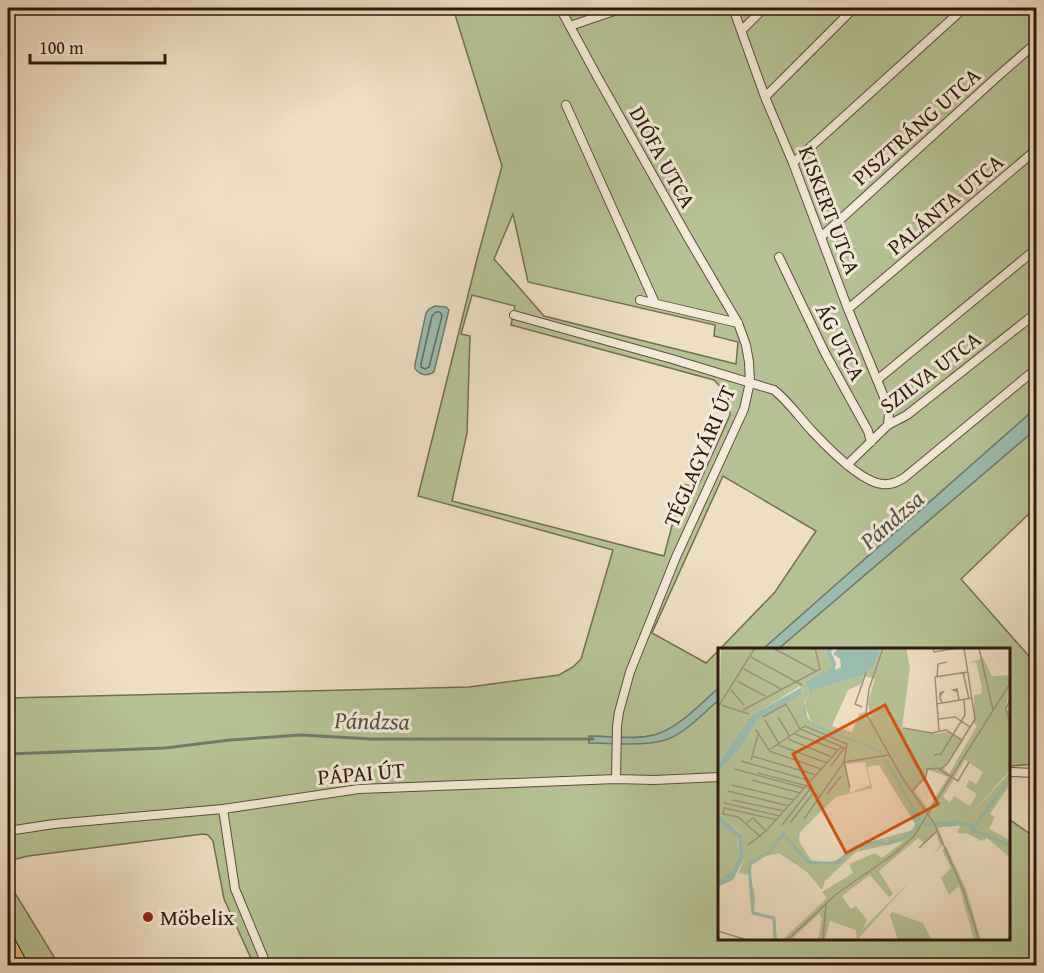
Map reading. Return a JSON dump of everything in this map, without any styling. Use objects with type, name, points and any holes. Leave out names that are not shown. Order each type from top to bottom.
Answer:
[{"type":"main road","points":[[8,940],[22,966]]},
{"type":"street","name":"DIÓFA UTCA","points":[[560,8],[738,323],[746,345],[750,382]]},
{"type":"street","points":[[570,26],[623,8]]},
{"type":"street","name":"KISKERT UTCA","points":[[733,8],[765,97],[877,380],[889,413],[888,425]]},
{"type":"street","points":[[742,30],[764,8]]},
{"type":"street","points":[[765,97],[854,8]]},
{"type":"street","points":[[793,163],[964,8]]},
{"type":"street","name":"PISZTRÁNG UTCA","points":[[821,237],[1036,43]]},
{"type":"street","points":[[566,105],[655,303]]},
{"type":"street","name":"PALÁNTA UTCA","points":[[849,309],[1036,150]]},
{"type":"street","points":[[877,380],[1036,249]]},
{"type":"street","name":"ÁG UTCA","points":[[779,257],[825,353],[868,431],[871,442]]},
{"type":"street","points":[[640,300],[738,323]]},
{"type":"street","name":"SZILVA UTCA","points":[[847,465],[888,425],[907,415],[1036,313]]},
{"type":"street","name":"TÉGLAGYÁRI ÚT","points":[[514,315],[750,382],[744,409],[676,557],[630,672],[617,726],[616,779]]},
{"type":"street","points":[[750,382],[774,390],[847,465],[865,479],[885,485],[904,478],[1036,369]]},
{"type":"street","points":[[1011,772],[1036,773]]},
{"type":"street","name":"PÁPAI ÚT","points":[[8,831],[54,824],[223,809],[359,789],[718,777]]},
{"type":"street","points":[[223,809],[235,889],[267,966]]},
{"type":"shaded area","points":[[453,8],[1036,8],[1036,408],[764,648],[721,648],[775,592],[816,531],[723,476],[652,633],[706,663],[718,651],[718,689],[685,718],[661,733],[635,737],[590,736],[589,742],[673,736],[718,701],[718,940],[1011,940],[1011,821],[1029,833],[1036,834],[1036,965],[254,965],[224,899],[213,841],[208,835],[28,856],[8,861],[8,698],[469,687],[559,675],[581,659],[613,550],[418,496],[502,166]],"holes":[[[513,214],[528,282],[715,325],[714,336],[738,342],[736,364],[544,316],[494,259]],[[472,295],[515,306],[511,325],[714,380],[728,395],[730,415],[697,488],[683,484],[664,556],[452,501],[467,433],[470,336],[461,334]]]},
{"type":"shaded area","points":[[1036,429],[1036,507],[961,579],[1036,664],[1036,764],[1011,766],[1011,648],[779,648]]},
{"type":"shaded area","points":[[8,878],[10,885],[59,965],[8,965]]},
{"type":"water","points":[[435,306],[446,307],[449,310],[434,372],[424,375],[415,369],[415,364],[426,313]]},
{"type":"water","points":[[1036,408],[1036,429],[779,648],[764,648]]},
{"type":"water","points":[[718,689],[718,701],[689,726],[668,739],[640,744],[589,743],[589,736],[635,737],[660,733],[684,718]]},
{"type":"waterway","name":"Pándzsa","points":[[8,754],[165,748],[301,735],[371,739],[593,739]]},
{"type":"place","name":"Möbelix","points":[[148,917]]}]
